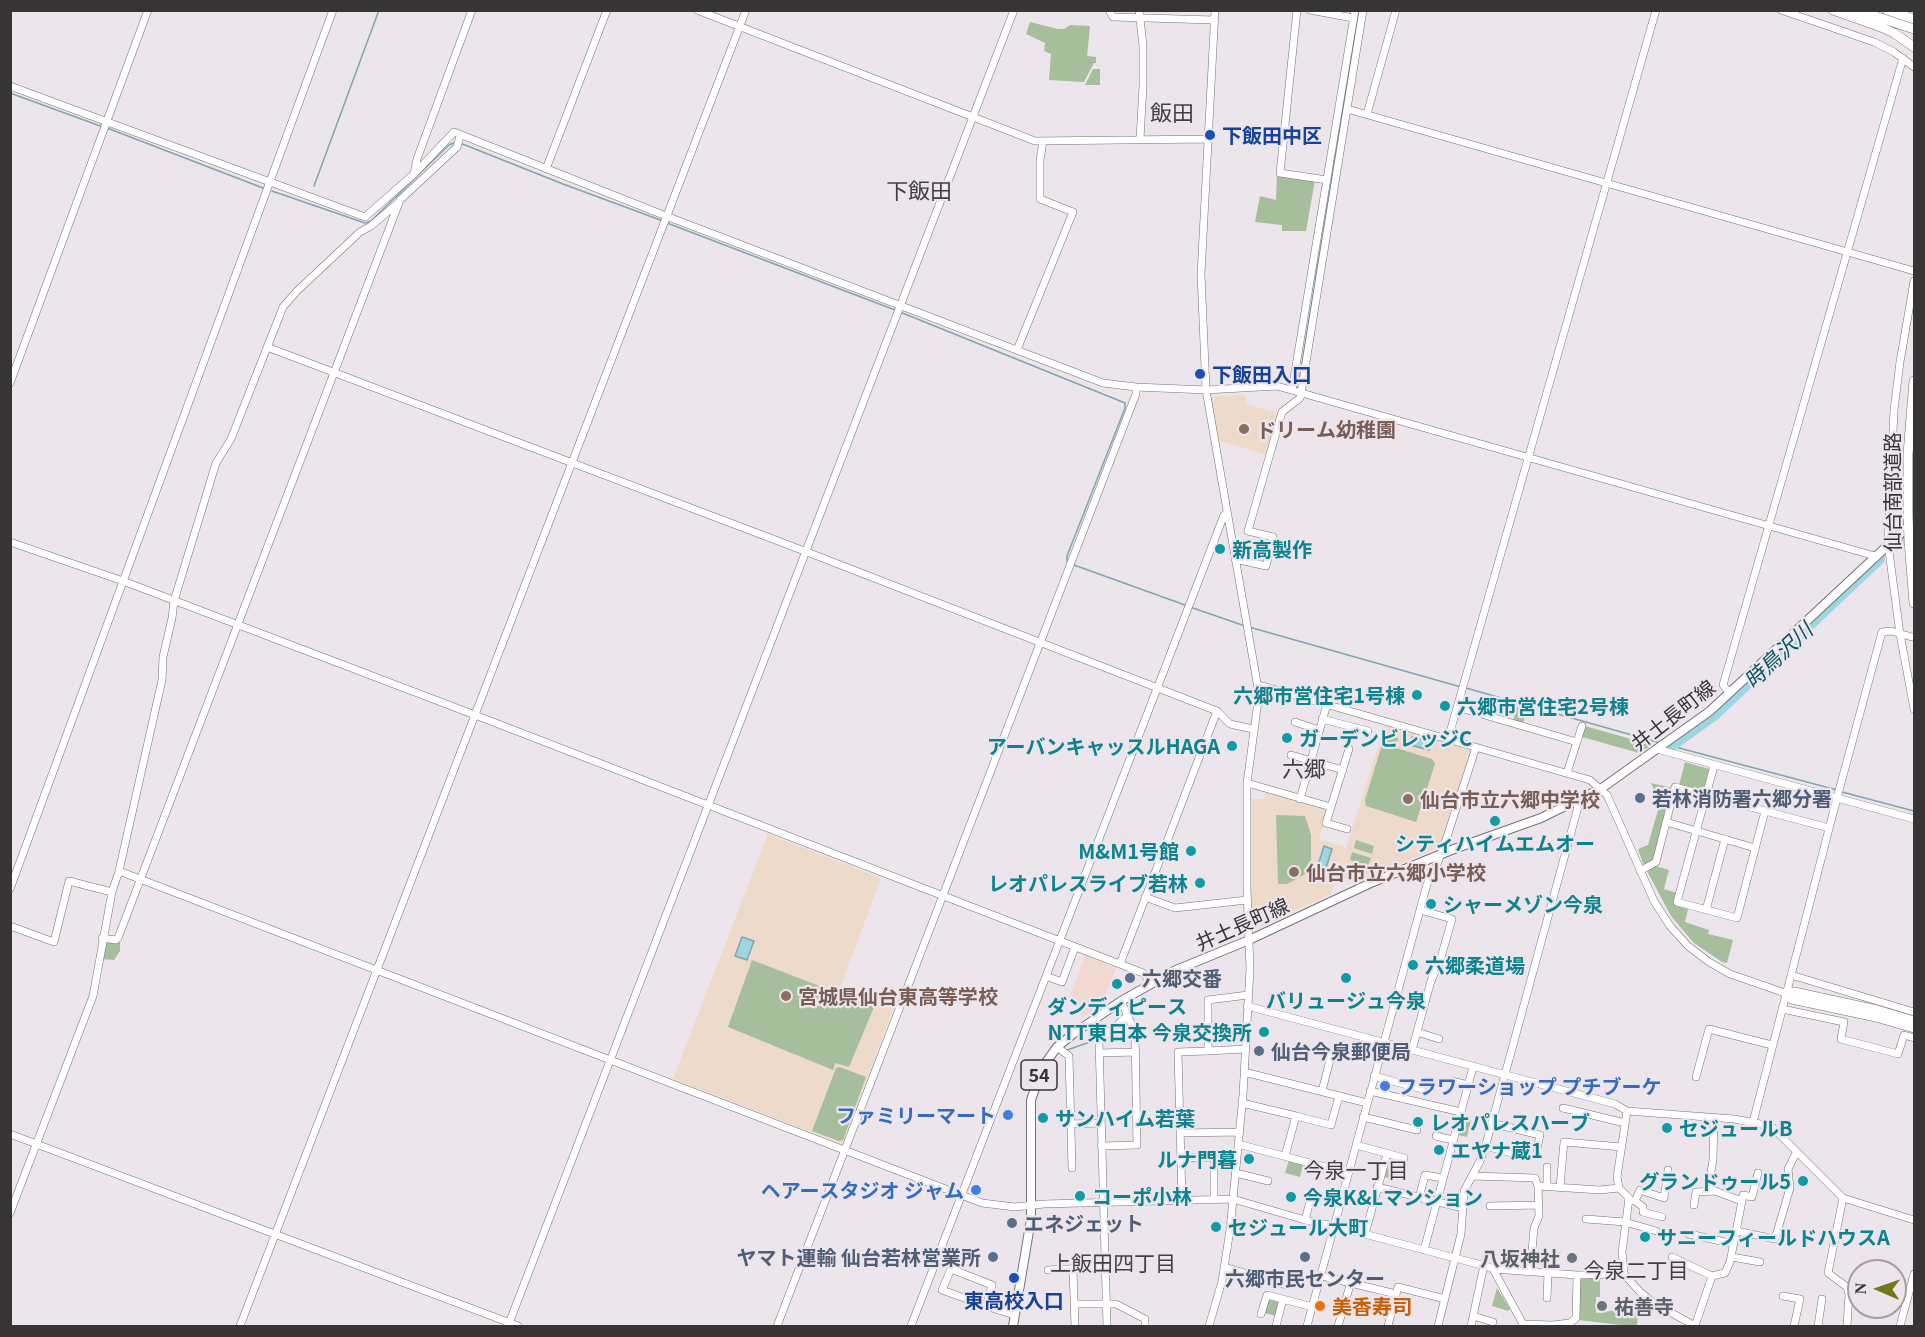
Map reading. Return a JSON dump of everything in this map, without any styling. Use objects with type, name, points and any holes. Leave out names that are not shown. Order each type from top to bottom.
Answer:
[{"type":"highway","points":[[1833,10],[1888,30],[1914,47]]},
{"type":"highway","points":[[1857,10],[1914,29]]},
{"type":"highway","points":[[1887,10],[1914,19]]},
{"type":"highway","name":"仙台南部道路","points":[[1914,381],[1908,454],[1911,518],[1909,540],[1914,603]]},
{"type":"highway","points":[[1785,993],[1794,992],[1878,1010],[1914,1021]]},
{"type":"highway","points":[[1785,993],[1792,999],[1876,1017],[1914,1028]]},
{"type":"main road","name":"井土長町線","points":[[1013,1326],[1030,1230],[1032,1205],[1031,1100],[1042,1068],[1057,1047],[1121,1001],[1176,970],[1249,940],[1373,882],[1541,818],[1602,788],[1710,711],[1888,544],[1911,518]]},
{"type":"street","points":[[10,383],[148,10]]},
{"type":"street","points":[[10,888],[333,10]]},
{"type":"street","points":[[414,174],[417,159],[472,10]]},
{"type":"street","points":[[546,169],[607,10]]},
{"type":"street","points":[[697,10],[1035,141],[1208,139]]},
{"type":"street","points":[[240,1326],[746,10]]},
{"type":"street","points":[[509,1325],[975,117],[1014,10]]},
{"type":"street","points":[[1109,10],[1113,17],[1139,14],[1214,20]]},
{"type":"street","points":[[1209,1326],[1224,1267],[1242,1103],[1250,969],[1247,900],[1247,783],[1259,685],[1206,390],[1201,274],[1215,10]]},
{"type":"street","points":[[1298,10],[1280,173],[1327,180]]},
{"type":"street","points":[[1235,559],[1266,566],[1273,537],[1248,531],[1282,411],[1300,398],[1296,392],[1354,14],[1310,10]]},
{"type":"street","points":[[1296,392],[1363,10]]},
{"type":"street","points":[[1367,114],[1395,10]]},
{"type":"street","points":[[1448,739],[1656,10]]},
{"type":"street","points":[[1781,10],[1874,42],[1903,58],[1914,67]]},
{"type":"street","points":[[1139,14],[1143,86],[1140,139]]},
{"type":"street","points":[[1730,692],[1723,685],[1903,58]]},
{"type":"street","points":[[10,86],[105,125],[365,217],[414,174],[454,132],[459,140],[546,169],[665,220],[900,310],[1017,350],[1103,383],[1206,390],[1277,387],[1875,556]]},
{"type":"street","points":[[1347,109],[1914,271]]},
{"type":"street","points":[[10,1213],[93,996],[108,891],[119,871],[162,680],[163,657],[174,601],[216,463],[231,439],[284,307],[297,291],[360,232],[371,226],[400,200],[459,140]]},
{"type":"street","points":[[1017,350],[1073,212],[1040,199],[1040,160],[1043,141]]},
{"type":"street","points":[[102,938],[116,940],[118,938],[400,200]]},
{"type":"street","points":[[1914,281],[1894,410],[1888,544],[1900,634],[1914,709]]},
{"type":"street","points":[[267,347],[1217,711],[1230,724],[1254,729]]},
{"type":"street","points":[[777,1326],[1136,394],[1136,387]]},
{"type":"street","points":[[911,1326],[1224,515],[1227,513]]},
{"type":"street","points":[[10,542],[123,581],[1120,964],[1143,973],[1151,983]]},
{"type":"street","points":[[1753,1122],[1785,993],[1882,632],[1885,630],[1912,637]]},
{"type":"street","points":[[1259,685],[1590,780],[1602,788],[1610,800],[1654,901],[1688,946],[1730,974],[1785,993]]},
{"type":"street","points":[[1300,799],[1327,704]]},
{"type":"street","points":[[1456,707],[1577,742]]},
{"type":"street","points":[[1120,964],[1217,711]]},
{"type":"street","points":[[1353,727],[1357,713]]},
{"type":"street","points":[[1322,719],[1368,731]]},
{"type":"street","points":[[1295,723],[1320,730]]},
{"type":"street","points":[[1568,773],[1582,726]]},
{"type":"street","points":[[1662,746],[1714,766],[1838,794],[1914,819]]},
{"type":"street","points":[[1307,1326],[1427,884],[1434,872],[1476,747]]},
{"type":"street","points":[[1347,829],[1326,823],[1349,749]]},
{"type":"street","points":[[1291,754],[1343,770]]},
{"type":"street","points":[[1714,766],[1677,902],[1737,918],[1765,811]]},
{"type":"street","points":[[1247,783],[1331,807]]},
{"type":"street","points":[[1640,871],[1656,862],[1675,787],[1829,828]]},
{"type":"street","points":[[1438,1326],[1461,1234],[1464,1191],[1473,1176],[1485,1146],[1578,807],[1575,802]]},
{"type":"street","points":[[1666,822],[1755,848]]},
{"type":"street","points":[[1706,910],[1725,839]]},
{"type":"street","points":[[119,871],[962,1196],[990,1204],[1015,1206],[1233,1199],[1493,1269],[1577,1275],[1624,1274]]},
{"type":"street","points":[[10,926],[54,942],[69,881],[108,891]]},
{"type":"street","points":[[1145,897],[1175,908],[1247,900]]},
{"type":"street","points":[[1412,1050],[1431,981],[1440,961],[1452,919],[1420,910]]},
{"type":"street","points":[[1046,976],[1062,982],[1075,947]]},
{"type":"street","points":[[1791,975],[1914,1012]]},
{"type":"street","points":[[1208,1051],[1208,1000],[1248,995]]},
{"type":"street","points":[[1101,1146],[1137,1145],[1135,1032],[1121,1001]]},
{"type":"street","points":[[1247,1006],[1615,1104],[1627,1111],[1753,1122],[1771,1126],[1843,1198],[1914,1220]]},
{"type":"street","points":[[1782,1009],[1844,1022],[1841,1039],[1898,1054],[1904,1035],[1914,1038]]},
{"type":"street","points":[[1107,1326],[1099,1041],[1127,1016]]},
{"type":"street","points":[[1696,1077],[1709,1029],[1772,1045]]},
{"type":"street","points":[[1417,1032],[1439,1039]]},
{"type":"street","points":[[1057,1047],[1069,1056],[1072,1168]]},
{"type":"street","points":[[1182,1200],[1178,1052],[1245,1049]]},
{"type":"street","points":[[1099,1053],[1136,1052]]},
{"type":"street","points":[[1322,1091],[1331,1056]]},
{"type":"street","points":[[1424,1250],[1473,1066]]},
{"type":"street","points":[[1244,1072],[1366,1103]]},
{"type":"street","points":[[1374,1076],[1422,1089]]},
{"type":"street","points":[[1452,1081],[1468,1085]]},
{"type":"street","points":[[1370,1091],[1461,1112]]},
{"type":"street","points":[[1242,1103],[1331,1125],[1339,1095]]},
{"type":"street","points":[[1563,1108],[1625,1123]]},
{"type":"street","points":[[1627,1111],[1617,1178],[1619,1188],[1631,1200],[1643,1207],[1643,1212],[1662,1217]]},
{"type":"street","points":[[1285,1156],[1296,1116]]},
{"type":"street","points":[[1363,1117],[1417,1130]]},
{"type":"street","points":[[1714,1118],[1713,1160],[1708,1183],[1712,1190],[1742,1201]]},
{"type":"street","points":[[1071,1124],[1101,1123]]},
{"type":"street","points":[[1491,1123],[1540,1135],[1537,1149]]},
{"type":"street","points":[[1180,1133],[1239,1132]]},
{"type":"street","points":[[10,1134],[276,1233],[509,1325],[518,1326]]},
{"type":"street","points":[[1436,1136],[1453,1140]]},
{"type":"street","points":[[1560,1187],[1564,1142],[1622,1147]]},
{"type":"street","points":[[1238,1144],[1348,1173]]},
{"type":"street","points":[[1356,1145],[1404,1158],[1401,1169]]},
{"type":"street","points":[[1485,1146],[1512,1153]]},
{"type":"street","points":[[1736,1231],[1775,1239],[1790,1188],[1788,1170],[1796,1153]]},
{"type":"street","points":[[1365,1234],[1387,1154]]},
{"type":"street","points":[[1181,1158],[1214,1157],[1214,1199]]},
{"type":"street","points":[[1419,1198],[1427,1165]]},
{"type":"street","points":[[1547,1186],[1548,1167]]},
{"type":"street","points":[[1668,1170],[1664,1198],[1640,1190],[1631,1200],[1625,1222],[1622,1252],[1624,1274],[1653,1303],[1695,1326],[1712,1275]]},
{"type":"street","points":[[1236,1173],[1268,1181]]},
{"type":"street","points":[[1672,1257],[1712,1275],[1725,1273],[1732,1257],[1743,1195],[1752,1197],[1758,1173]]},
{"type":"street","points":[[1425,1175],[1443,1178]]},
{"type":"street","points":[[1473,1176],[1535,1178],[1538,1186],[1539,1216],[1534,1228],[1531,1263],[1527,1272]]},
{"type":"street","points":[[1538,1186],[1600,1190],[1619,1188]]},
{"type":"street","points":[[1377,1187],[1463,1208]]},
{"type":"street","points":[[1694,1205],[1695,1192],[1716,1191]]},
{"type":"street","points":[[1305,1220],[1312,1194]]},
{"type":"street","points":[[1843,1198],[1828,1273],[1847,1287],[1850,1294],[1847,1326]]},
{"type":"street","points":[[1490,1206],[1539,1205]]},
{"type":"street","points":[[1586,1218],[1625,1222],[1656,1231]]},
{"type":"street","points":[[1689,1234],[1734,1244]]},
{"type":"street","points":[[1732,1257],[1760,1262]]},
{"type":"street","points":[[1471,1326],[1484,1265]]},
{"type":"street","points":[[1048,1270],[1104,1267]]},
{"type":"street","points":[[1224,1267],[1286,1285]]},
{"type":"street","points":[[986,1306],[992,1285],[951,1269],[942,1290],[986,1306],[1014,1315]]},
{"type":"street","points":[[1073,1269],[1075,1326]]},
{"type":"street","points":[[1493,1269],[1523,1325],[1570,1325],[1576,1318],[1577,1275]]},
{"type":"street","points":[[1547,1298],[1548,1273]]},
{"type":"street","points":[[1900,1326],[1914,1274]]},
{"type":"street","points":[[1322,1276],[1396,1294]]},
{"type":"street","points":[[1338,1326],[1351,1282]]},
{"type":"street","points":[[1388,1326],[1398,1287],[1445,1299]]},
{"type":"street","points":[[1261,1314],[1266,1295],[1313,1307]]},
{"type":"street","points":[[1783,1296],[1800,1299],[1794,1326]]},
{"type":"street","points":[[1276,1326],[1283,1299]]},
{"type":"street","points":[[1818,1326],[1822,1299]]},
{"type":"street","points":[[1074,1304],[1116,1304],[1145,1319],[1145,1326]]},
{"type":"street","points":[[1473,1317],[1493,1322]]},
{"type":"shaded area","name":"ドリーム幼稚園","points":[[1245,395],[1245,401],[1249,405],[1279,413],[1267,455],[1217,440],[1210,397]]},
{"type":"shaded area","name":"仙台市立六郷中学校","points":[[1385,725],[1470,749],[1470,753],[1440,845],[1355,882],[1337,877]]},
{"type":"shaded area","name":"仙台市立六郷小学校","points":[[1266,791],[1328,809],[1319,839],[1343,846],[1345,849],[1331,894],[1262,926],[1251,922],[1249,799],[1264,799]]},
{"type":"shaded area","name":"宮城県仙台東高等学校","points":[[768,834],[881,878],[841,986],[894,1006],[843,1144],[673,1079]]},
{"type":"shaded area","points":[[1085,955],[1116,968],[1102,1005],[1082,1018],[1077,1001],[1069,998]]},
{"type":"green space","points":[[1030,22],[1058,29],[1064,29],[1070,25],[1090,26],[1087,56],[1096,57],[1096,63],[1084,82],[1049,80],[1051,54],[1044,51],[1045,43],[1026,34]]},
{"type":"green space","points":[[1093,69],[1100,69],[1100,85],[1085,85]]},
{"type":"green space","points":[[1277,175],[1315,180],[1306,231],[1282,231],[1282,225],[1255,222],[1260,196],[1276,200]]},
{"type":"green space","points":[[1517,707],[1527,710],[1523,724],[1513,721]]},
{"type":"green space","points":[[1585,726],[1652,745],[1639,753],[1582,737]]},
{"type":"green space","points":[[1385,735],[1398,738],[1396,748],[1432,759],[1435,764],[1416,822],[1366,806],[1365,800]]},
{"type":"green space","points":[[1685,762],[1709,769],[1704,790],[1679,785]]},
{"type":"green space","points":[[1651,783],[1673,788],[1654,861],[1647,865],[1643,864],[1638,849],[1648,845],[1660,803]]},
{"type":"green space","points":[[1276,815],[1305,816],[1311,835],[1311,871],[1287,884],[1278,884]]},
{"type":"green space","points":[[1356,840],[1374,846],[1372,854],[1354,848]]},
{"type":"green space","points":[[1352,852],[1371,858],[1368,866],[1350,860]]},
{"type":"green space","points":[[1656,866],[1669,870],[1664,889],[1677,893],[1674,905],[1688,909],[1685,922],[1709,930],[1708,934],[1733,940],[1727,963],[1694,943],[1671,916],[1648,873],[1649,869]]},
{"type":"green space","points":[[104,939],[120,940],[120,951],[114,960],[101,959]]},
{"type":"green space","points":[[752,960],[874,1007],[849,1067],[835,1063],[833,1070],[728,1027]]},
{"type":"green space","points":[[840,1067],[866,1077],[843,1140],[839,1141],[812,1131],[836,1068]]},
{"type":"green space","points":[[1463,1118],[1471,1120],[1467,1137],[1458,1135]]},
{"type":"green space","points":[[1289,1160],[1303,1165],[1300,1177],[1285,1173]]},
{"type":"green space","points":[[1386,1168],[1402,1171],[1400,1180],[1384,1177]]},
{"type":"green space","points":[[1580,1277],[1600,1278],[1600,1297],[1596,1297],[1596,1313],[1631,1308],[1631,1313],[1638,1312],[1637,1326],[1578,1320]]},
{"type":"green space","points":[[1497,1288],[1510,1309],[1508,1311],[1492,1306]]},
{"type":"green space","points":[[1269,1299],[1278,1301],[1280,1304],[1277,1316],[1264,1313]]},
{"type":"water","points":[[1412,737],[1431,742],[1429,750],[1410,745]]},
{"type":"water","points":[[1324,846],[1332,849],[1326,868],[1318,865]]},
{"type":"water","points":[[742,937],[754,941],[747,960],[735,956]]},
{"type":"waterway","points":[[314,186],[379,10]]},
{"type":"waterway","points":[[1298,388],[1359,10]]},
{"type":"waterway","points":[[10,93],[103,127]]},
{"type":"waterway","points":[[107,128],[263,188]]},
{"type":"waterway","points":[[272,191],[365,223],[371,221],[449,145],[456,142]]},
{"type":"waterway","points":[[460,143],[663,221]]},
{"type":"waterway","points":[[667,223],[895,310]]},
{"type":"waterway","points":[[900,312],[1125,403],[1067,561]]},
{"type":"waterway","name":"時鳥沢川","points":[[1895,545],[1914,528]]},
{"type":"waterway","name":"時鳥沢川","points":[[1672,746],[1714,716],[1880,559]]},
{"type":"waterway","points":[[1074,565],[1185,605]]},
{"type":"waterway","points":[[1193,608],[1245,626]]},
{"type":"waterway","points":[[1249,627],[1461,687]]},
{"type":"waterway","points":[[1466,688],[1660,743]]},
{"type":"waterway","points":[[1668,745],[1837,790]]},
{"type":"waterway","points":[[1842,792],[1914,811]]},
{"type":"waterway","points":[[1067,1050],[1093,1041],[1100,1034]]},
{"type":"place","name":"下飯田中区","points":[[1210,135]]},
{"type":"place","name":"下飯田入口","points":[[1200,374]]},
{"type":"place","name":"ドリーム幼稚園","points":[[1244,429]]},
{"type":"place","name":"新高製作","points":[[1220,549]]},
{"type":"place","name":"六郷市営住宅1号棟","points":[[1417,695]]},
{"type":"place","name":"六郷市営住宅2号棟","points":[[1445,706]]},
{"type":"place","name":"ガーデンビレッジC","points":[[1287,738]]},
{"type":"place","name":"アーバンキャッスルHAGA","points":[[1232,746]]},
{"type":"place","name":"若林消防署六郷分署","points":[[1640,798]]},
{"type":"place","name":"仙台市立六郷中学校","points":[[1408,799]]},
{"type":"place","name":"シティハイムエムオー","points":[[1495,821]]},
{"type":"place","name":"M&M1号館","points":[[1191,851]]},
{"type":"place","name":"仙台市立六郷小学校","points":[[1294,872]]},
{"type":"place","name":"レオパレスライブ若林","points":[[1200,883]]},
{"type":"place","name":"シャーメゾン今泉","points":[[1431,904]]},
{"type":"place","name":"六郷柔道場","points":[[1413,965]]},
{"type":"place","name":"六郷交番","points":[[1130,978]]},
{"type":"place","name":"バリュージュ今泉","points":[[1346,978]]},
{"type":"place","name":"ダンディピース","points":[[1117,984]]},
{"type":"place","name":"宮城県仙台東高等学校","points":[[786,996]]},
{"type":"place","name":"NTT東日本 今泉交換所","points":[[1264,1032]]},
{"type":"place","name":"仙台今泉郵便局","points":[[1259,1051]]},
{"type":"place","name":"フラワーショップ プチブーケ","points":[[1385,1086]]},
{"type":"place","name":"ファミリーマート","points":[[1008,1115]]},
{"type":"place","name":"サンハイム若葉","points":[[1043,1118]]},
{"type":"place","name":"レオパレスハーブ","points":[[1418,1122]]},
{"type":"place","name":"セジュールB","points":[[1667,1128]]},
{"type":"place","name":"エヤナ蔵1","points":[[1439,1150]]},
{"type":"place","name":"ルナ門暮","points":[[1249,1159]]},
{"type":"place","name":"グランドゥール5","points":[[1803,1181]]},
{"type":"place","name":"ヘアースタジオ ジャム","points":[[976,1190]]},
{"type":"place","name":"コーポ小林","points":[[1080,1196]]},
{"type":"place","name":"今泉K&Lマンション","points":[[1291,1197]]},
{"type":"place","name":"エネジェット","points":[[1012,1223]]},
{"type":"place","name":"セジュール大町","points":[[1216,1227]]},
{"type":"place","name":"サニーフィールドハウスA","points":[[1645,1237]]},
{"type":"place","name":"ヤマト運輸 仙台若林営業所","points":[[993,1257]]},
{"type":"place","name":"六郷市民センター","points":[[1305,1257]]},
{"type":"place","name":"八坂神社","points":[[1572,1258]]},
{"type":"place","name":"東高校入口","points":[[1014,1278]]},
{"type":"place","name":"美香寿司","points":[[1320,1306]]},
{"type":"place","name":"祐善寺","points":[[1602,1306]]},
{"type":"district","name":"飯田","points":[[1172,113]]},
{"type":"district","name":"下飯田","points":[[919,191]]},
{"type":"district","name":"六郷","points":[[1304,769]]},
{"type":"district","name":"今泉一丁目","points":[[1356,1170]]},
{"type":"district","name":"上飯田四丁目","points":[[1113,1263]]},
{"type":"district","name":"今泉二丁目","points":[[1636,1270]]}]
